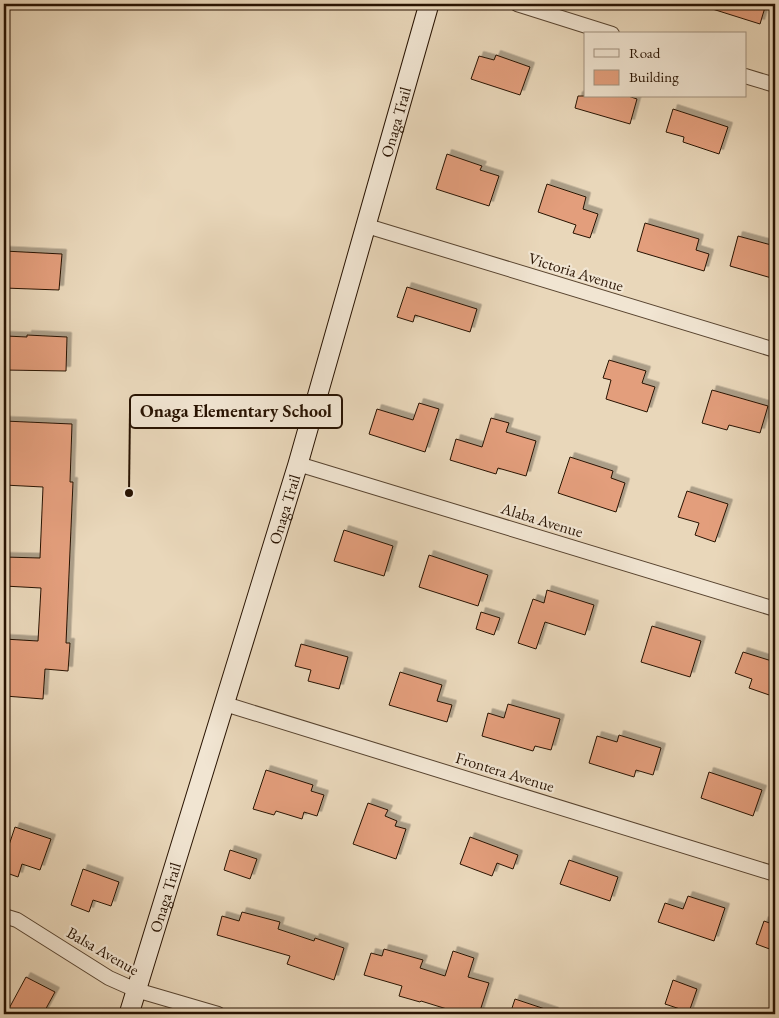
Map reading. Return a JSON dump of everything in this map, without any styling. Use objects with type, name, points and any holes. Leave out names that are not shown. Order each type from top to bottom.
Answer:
[{"type":"street","name":"Onaga Trail","points":[[129,1014],[298,464],[430,4]]},
{"type":"street","points":[[518,4],[606,32]]},
{"type":"street","points":[[746,76],[775,85]]},
{"type":"street","name":"Victoria Avenue","points":[[367,226],[775,350]]},
{"type":"street","name":"Alaba Avenue","points":[[298,464],[775,609]]},
{"type":"street","name":"Frontera Avenue","points":[[225,704],[775,874]]},
{"type":"street","name":"Balsa Avenue","points":[[4,916],[17,920],[109,978],[136,990],[218,1014]]},
{"type":"building","points":[[706,4],[766,4],[760,24],[706,7]]},
{"type":"building","points":[[496,55],[530,67],[520,95],[471,79],[479,56],[494,60]]},
{"type":"building","points":[[578,96],[584,96],[584,98],[637,99],[630,124],[575,108]]},
{"type":"building","points":[[673,109],[728,127],[719,154],[683,142],[684,137],[666,132]]},
{"type":"building","points":[[447,154],[482,166],[480,170],[499,176],[489,206],[436,189]]},
{"type":"building","points":[[547,184],[586,197],[583,209],[598,214],[590,238],[573,233],[576,225],[538,212]]},
{"type":"building","points":[[645,223],[699,239],[696,250],[709,254],[704,271],[637,251]]},
{"type":"building","points":[[738,236],[775,246],[772,255],[775,256],[775,279],[730,266]]},
{"type":"building","points":[[4,251],[62,254],[59,290],[4,288]]},
{"type":"building","points":[[407,287],[477,309],[470,332],[415,315],[413,322],[397,317]]},
{"type":"building","points":[[27,335],[67,337],[66,371],[4,370],[6,336],[27,337]]},
{"type":"building","points":[[609,360],[646,371],[642,383],[655,387],[647,412],[606,399],[611,380],[603,378]]},
{"type":"building","points":[[712,390],[768,406],[760,433],[729,425],[727,430],[702,423]]},
{"type":"building","points":[[419,403],[439,409],[425,452],[369,434],[377,409],[413,420]]},
{"type":"building","points":[[491,418],[509,423],[506,432],[536,441],[526,476],[498,468],[496,474],[450,460],[456,439],[482,447]]},
{"type":"building","points":[[4,421],[72,424],[70,482],[73,482],[66,643],[70,643],[68,671],[45,669],[43,699],[5,696],[7,669],[4,669],[4,639],[38,641],[41,588],[4,586],[4,557],[40,558],[43,487],[4,485]]},
{"type":"building","points":[[570,457],[613,471],[611,478],[625,483],[616,512],[558,493]]},
{"type":"building","points":[[687,491],[728,504],[715,542],[695,535],[699,523],[678,517]]},
{"type":"building","points":[[344,530],[393,546],[384,576],[334,561]]},
{"type":"building","points":[[429,555],[488,575],[478,606],[419,587]]},
{"type":"building","points":[[547,590],[594,605],[585,635],[545,622],[536,649],[518,643],[533,599],[544,603]]},
{"type":"building","points":[[481,612],[500,618],[494,635],[476,629]]},
{"type":"building","points":[[652,626],[701,641],[690,677],[641,662]]},
{"type":"building","points":[[301,644],[348,657],[339,689],[308,681],[311,670],[295,666]]},
{"type":"building","points":[[743,652],[775,662],[775,697],[749,688],[752,679],[735,673]]},
{"type":"building","points":[[400,672],[442,685],[437,701],[452,705],[447,722],[389,705]]},
{"type":"building","points":[[508,704],[560,719],[551,750],[535,746],[533,751],[482,736],[488,713],[504,718]]},
{"type":"building","points":[[619,735],[661,748],[653,775],[636,770],[634,777],[589,763],[597,736],[617,742]]},
{"type":"building","points":[[266,770],[313,785],[311,791],[324,795],[317,816],[304,812],[302,819],[276,811],[274,815],[253,809]]},
{"type":"building","points":[[709,772],[762,790],[753,816],[701,798]]},
{"type":"building","points":[[368,803],[388,810],[385,816],[397,821],[395,826],[406,829],[396,859],[353,844]]},
{"type":"building","points":[[15,827],[51,839],[40,870],[22,864],[18,877],[4,872],[4,860]]},
{"type":"building","points":[[470,837],[518,855],[513,869],[497,863],[492,876],[460,864]]},
{"type":"building","points":[[230,850],[257,859],[250,879],[224,870]]},
{"type":"building","points":[[569,860],[618,877],[610,901],[560,884]]},
{"type":"building","points":[[83,869],[119,882],[111,906],[93,900],[89,912],[71,905]]},
{"type":"building","points":[[688,896],[725,908],[714,941],[658,922],[665,903],[683,909]]},
{"type":"building","points":[[242,912],[280,922],[278,929],[314,941],[315,938],[344,948],[334,980],[287,964],[290,956],[217,935],[222,916],[239,921]]},
{"type":"building","points":[[764,921],[775,925],[775,951],[756,944]]},
{"type":"building","points":[[384,949],[423,960],[420,968],[445,976],[453,951],[474,958],[468,977],[489,983],[479,1014],[463,1014],[399,996],[402,986],[364,975],[371,953],[382,956]]},
{"type":"building","points":[[26,977],[55,992],[43,1014],[6,1014]]},
{"type":"building","points":[[673,980],[697,989],[689,1012],[665,1004]]},
{"type":"building","points":[[515,999],[554,1012],[554,1014],[510,1014]]},
{"type":"place","name":"Onaga Elementary School","points":[[129,493]]}]
